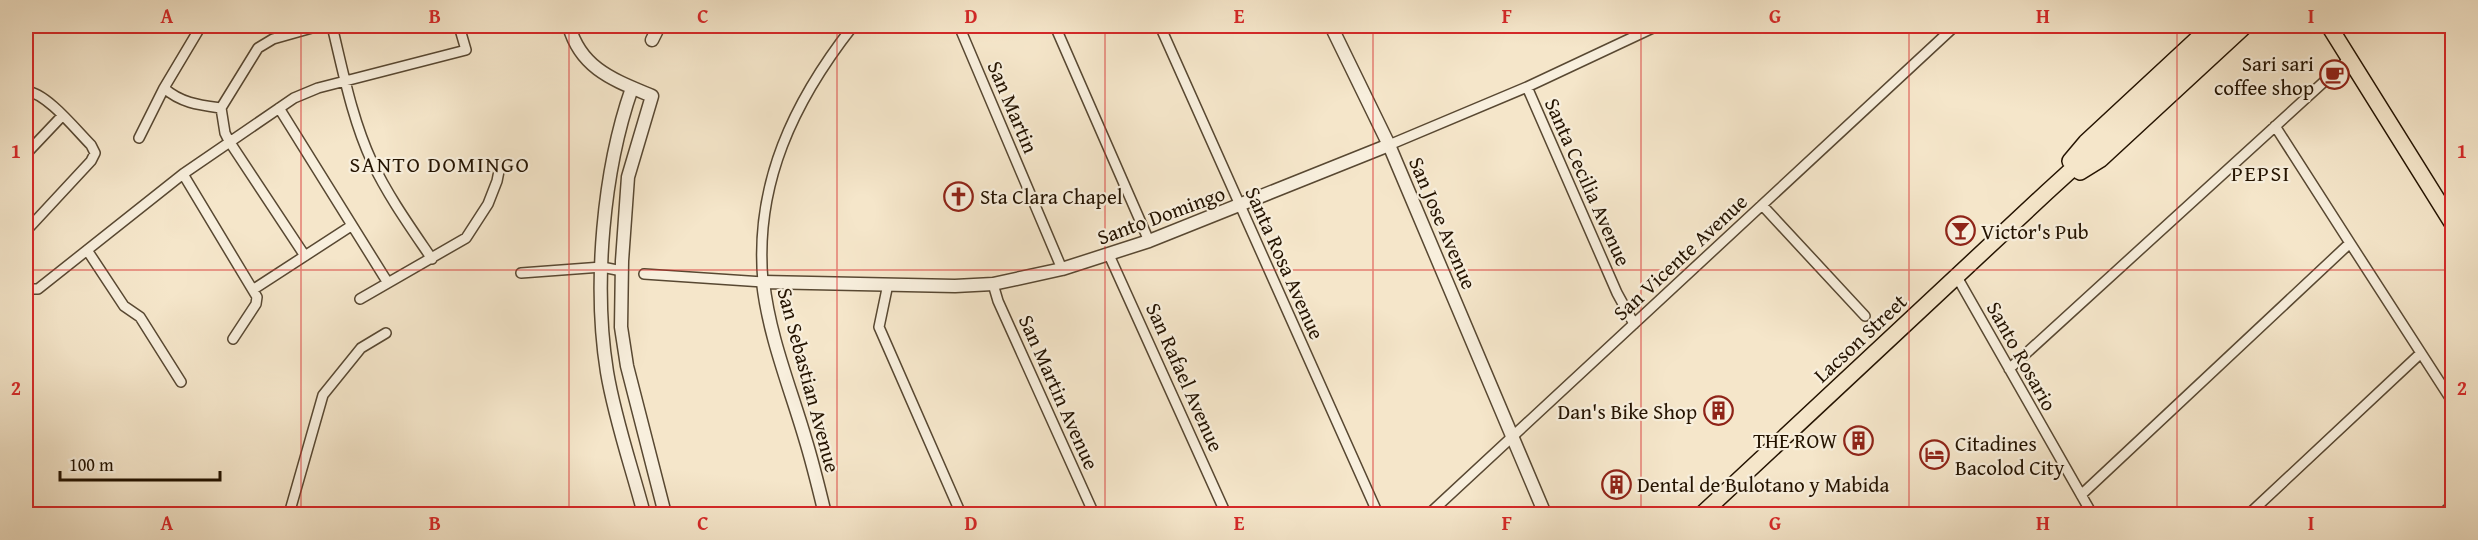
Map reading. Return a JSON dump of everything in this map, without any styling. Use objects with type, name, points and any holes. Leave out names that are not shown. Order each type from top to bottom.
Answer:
[{"type":"main road","name":"Lacson Street","points":[[2046,192],[2086,142],[2211,26]]},
{"type":"main road","name":"Lacson Street","points":[[1710,512],[2046,192],[2229,26]]},
{"type":"main road","name":"Lacson Street","points":[[2046,192],[2101,159],[2245,26]]},
{"type":"main road","points":[[2329,26],[2452,223]]},
{"type":"street","points":[[139,138],[164,88],[201,26]]},
{"type":"street","points":[[305,256],[229,141],[225,133],[221,108],[258,48],[273,39],[319,26]]},
{"type":"street","points":[[332,26],[363,140],[372,162],[386,190],[432,259]]},
{"type":"street","points":[[26,289],[38,289],[183,174],[305,92],[466,50],[459,26]]},
{"type":"street","points":[[569,26],[577,49],[583,57],[606,74],[652,96],[628,177],[621,327],[627,366],[665,514]]},
{"type":"street","points":[[652,40],[659,26]]},
{"type":"street","name":"San Sebastian Avenue","points":[[825,514],[806,440],[774,340],[766,306],[761,257],[764,224],[783,145],[796,111],[825,63],[853,26]]},
{"type":"street","name":"San Martin","points":[[959,26],[1062,269]]},
{"type":"street","points":[[1055,26],[1149,241]]},
{"type":"street","name":"Santa Rosa Avenue","points":[[1160,26],[1378,514]]},
{"type":"street","name":"San Jose Avenue","points":[[1331,26],[1389,146],[1511,439],[1545,514]]},
{"type":"street","name":"Santo Domingo","points":[[644,274],[763,282],[955,286],[993,284],[1062,269],[1109,255],[1240,207],[1527,87],[1658,26]]},
{"type":"street","name":"San Vicente Avenue","points":[[1429,514],[1955,26]]},
{"type":"street","points":[[2009,369],[2350,58]]},
{"type":"street","name":"Santa Cecilia Avenue","points":[[1527,87],[1617,293],[1634,324]]},
{"type":"street","points":[[164,88],[186,103],[221,108]]},
{"type":"street","points":[[633,88],[623,114],[609,175],[602,267],[602,329],[608,375],[644,514]]},
{"type":"street","points":[[26,91],[39,95],[91,145],[95,153],[91,161],[26,231]]},
{"type":"street","points":[[279,108],[388,283]]},
{"type":"street","points":[[26,154],[62,116]]},
{"type":"street","points":[[2275,126],[2452,401]]},
{"type":"street","points":[[360,298],[466,238],[488,204],[497,181],[500,165]]},
{"type":"street","points":[[183,174],[254,289],[256,304],[232,339]]},
{"type":"street","points":[[1762,205],[1865,316]]},
{"type":"street","points":[[254,289],[351,226]]},
{"type":"street","points":[[2080,495],[2350,243]]},
{"type":"street","points":[[87,250],[124,306],[140,317],[181,382]]},
{"type":"street","name":"San Rafael Avenue","points":[[1109,255],[1226,514]]},
{"type":"street","points":[[521,273],[602,267],[622,271]]},
{"type":"street","name":"Santo Rosario","points":[[1957,277],[2091,514]]},
{"type":"street","points":[[888,284],[879,327],[961,514]]},
{"type":"street","name":"San Martin Avenue","points":[[993,284],[998,302],[1094,514]]},
{"type":"street","points":[[290,514],[322,395],[362,348],[386,333]]},
{"type":"street","points":[[2249,514],[2421,353]]},
{"type":"street","points":[[2442,514],[2452,505]]},
{"type":"place","name":"Sari sari coffee shop","points":[[2335,75]]},
{"type":"place","name":"Sta Clara Chapel","points":[[959,196]]},
{"type":"place","name":"Victor's Pub","points":[[1960,231]]},
{"type":"place","name":"Dan's Bike Shop","points":[[1718,411]]},
{"type":"place","name":"THE ROW","points":[[1858,440]]},
{"type":"place","name":"Citadines Bacolod City","points":[[1934,455]]},
{"type":"place","name":"Dental de Bulotano y Mabida","points":[[1616,484]]},
{"type":"district","name":"SANTO DOMINGO","points":[[440,164]]},
{"type":"district","name":"PEPSI","points":[[2261,173]]}]
